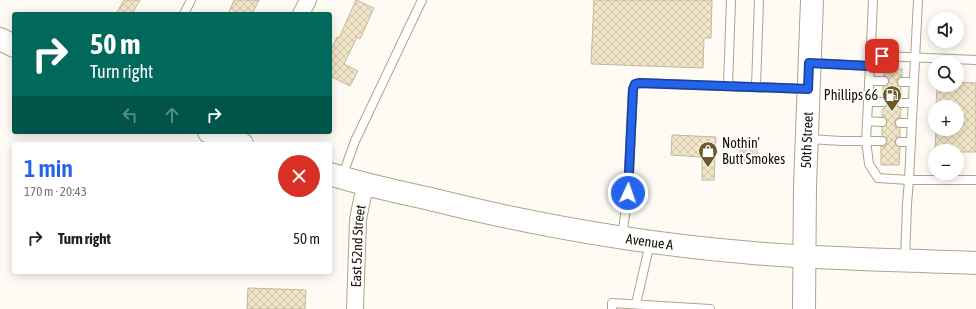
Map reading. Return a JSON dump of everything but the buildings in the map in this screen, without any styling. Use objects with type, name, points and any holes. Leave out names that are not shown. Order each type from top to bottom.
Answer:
[{"type":"main road","name":"50th Street","points":[[804,309],[805,186],[812,0]]},
{"type":"main road","points":[[0,39],[12,45]]},
{"type":"main road","points":[[217,134],[242,140]]},
{"type":"main road","name":"Avenue A","points":[[336,176],[443,203],[516,219],[577,231],[650,242],[804,257],[976,262]]},
{"type":"street","points":[[302,12],[308,0]]},
{"type":"street","name":"East 52nd Street","points":[[355,309],[358,220],[366,184]]},
{"type":"lane","points":[[185,12],[191,0]]},
{"type":"lane","points":[[336,176],[355,141],[422,0]]},
{"type":"lane","points":[[728,86],[731,0]]},
{"type":"lane","points":[[756,87],[759,0]]},
{"type":"lane","points":[[873,0],[866,141],[869,164],[878,178],[910,180],[976,180]]},
{"type":"lane","points":[[905,260],[918,0]]},
{"type":"lane","points":[[809,63],[870,66],[882,56],[976,60]]},
{"type":"lane","points":[[869,81],[884,81]]},
{"type":"lane","points":[[902,82],[914,82]]},
{"type":"lane","points":[[622,238],[628,193],[633,89],[635,84],[808,89]]},
{"type":"lane","points":[[868,102],[883,102]]},
{"type":"lane","points":[[901,103],[913,103]]},
{"type":"lane","points":[[867,121],[882,122]]},
{"type":"lane","points":[[900,122],[912,123]]},
{"type":"lane","points":[[807,139],[882,141]]},
{"type":"lane","points":[[900,142],[911,142]]},
{"type":"lane","points":[[636,304],[650,242]]},
{"type":"lane","points":[[612,309],[612,303],[710,309]]},
{"type":"place","name":"Phillips 66","points":[[892,112]]},
{"type":"place","name":"Nothin' Butt Smokes","points":[[708,168]]},
{"type":"route","points":[[628,193],[633,89],[635,84],[808,89],[809,63],[870,66],[882,56]]}]
